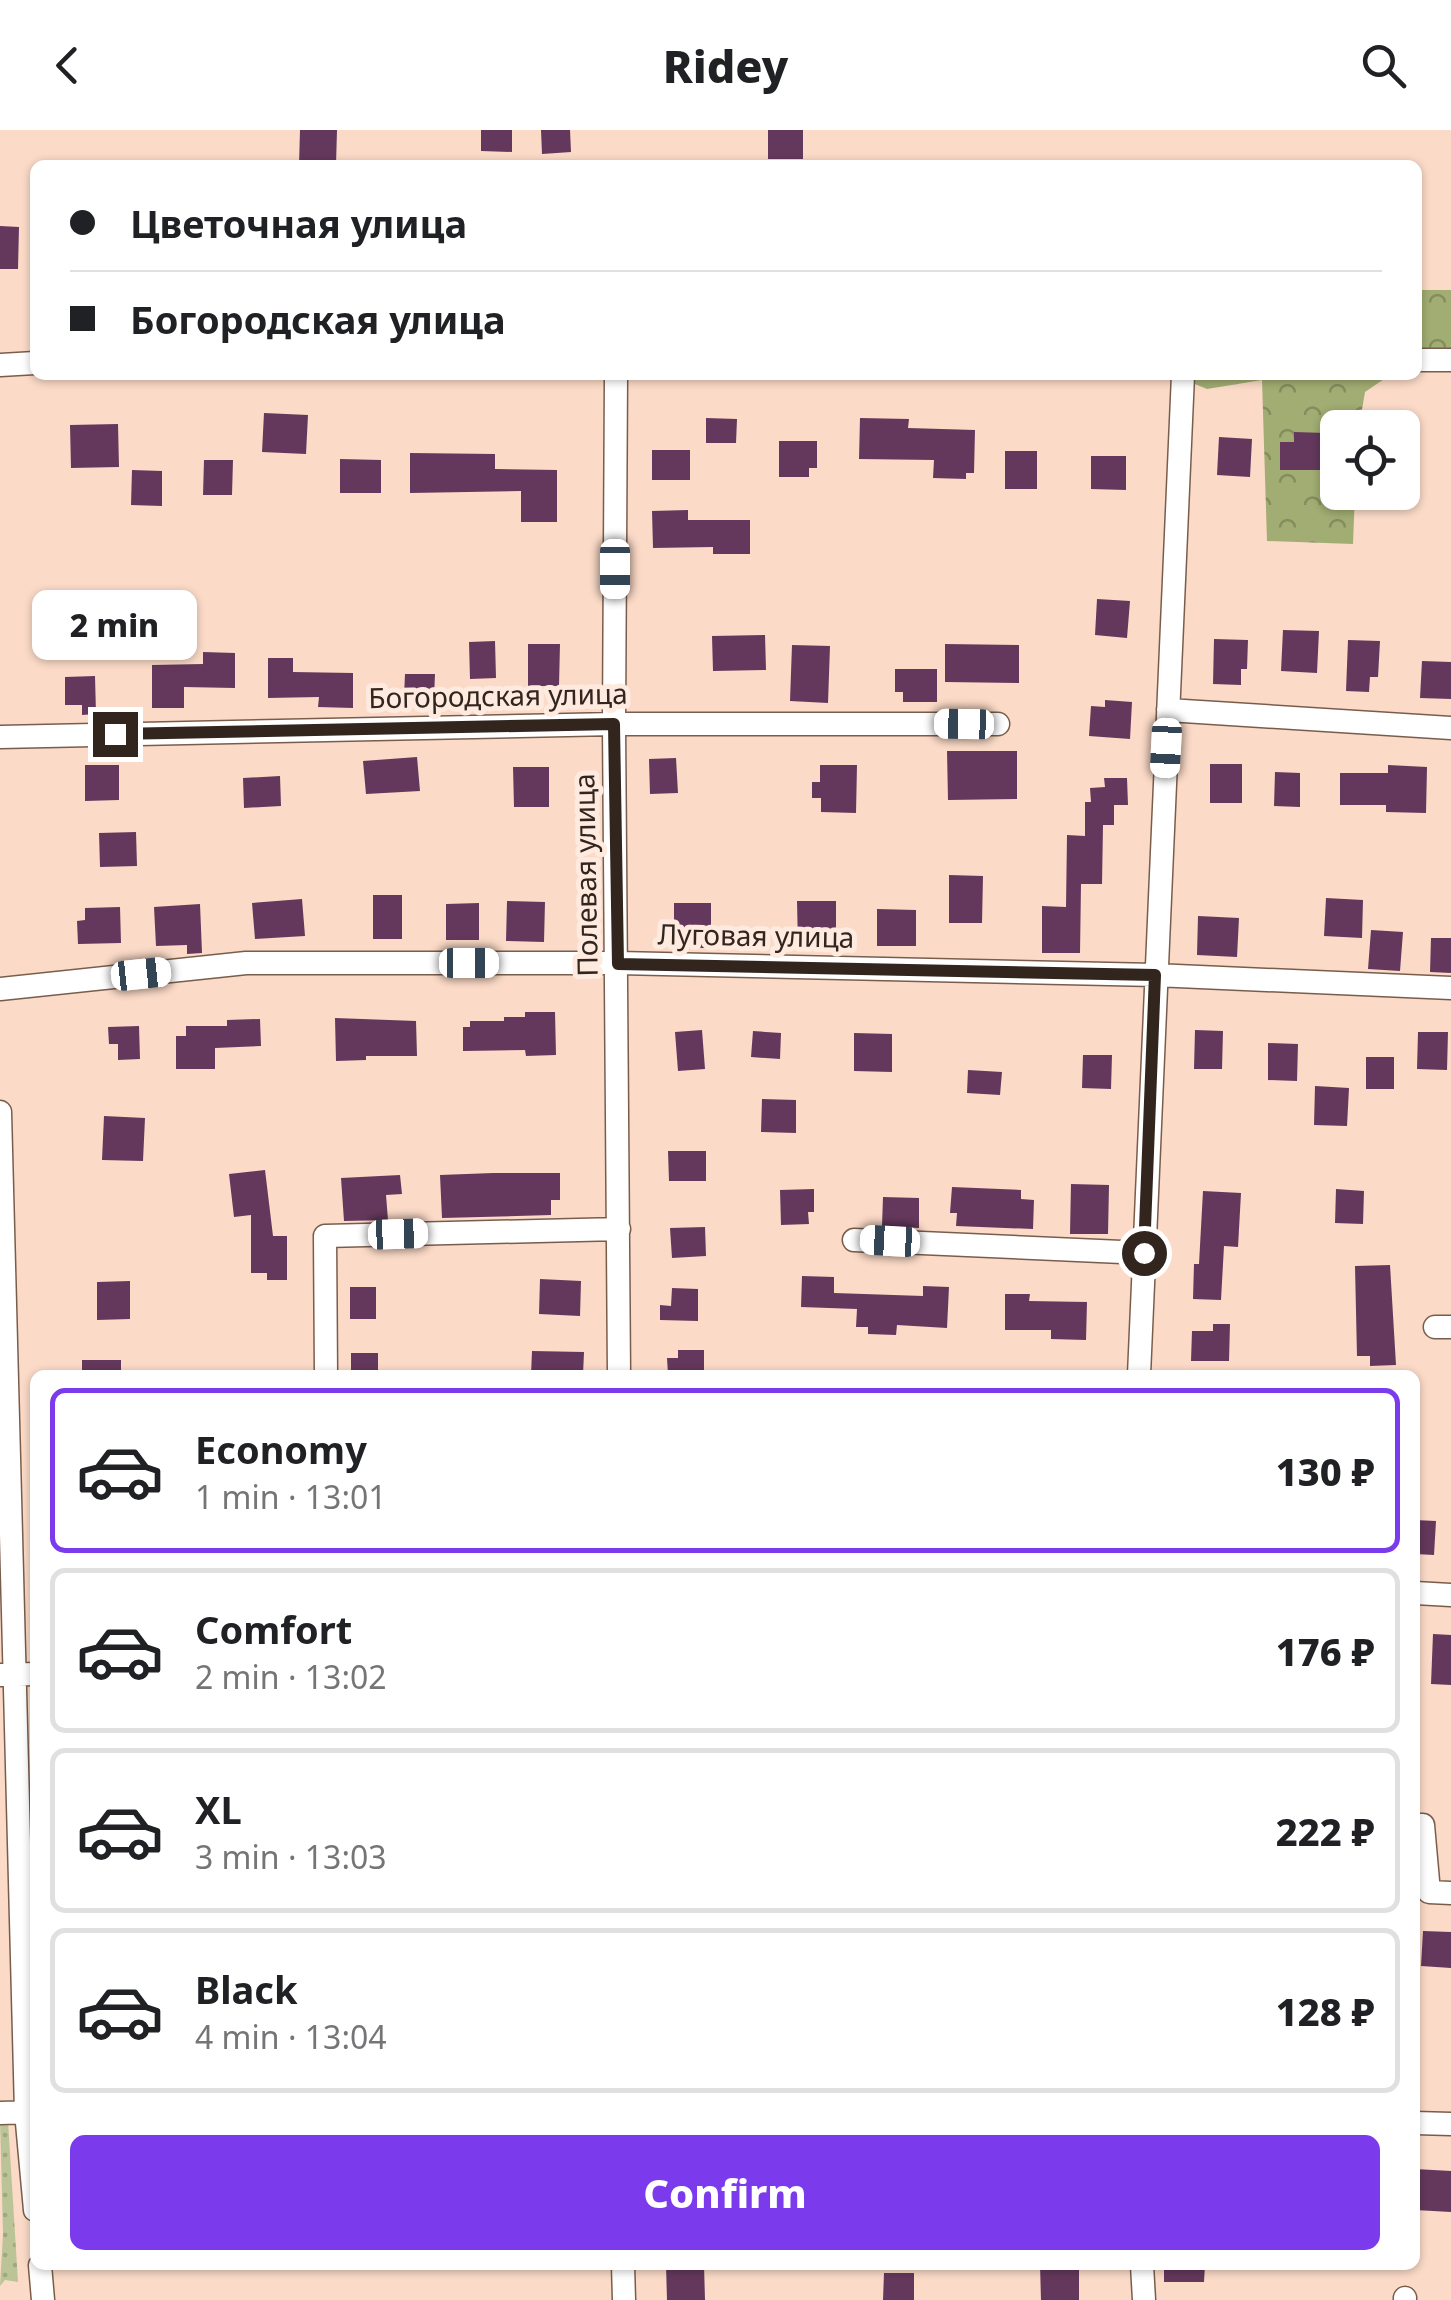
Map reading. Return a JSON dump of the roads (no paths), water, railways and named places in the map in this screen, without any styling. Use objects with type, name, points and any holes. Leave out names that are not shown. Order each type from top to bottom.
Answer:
[{"type":"street","points":[[1422,360],[1451,360]]},
{"type":"street","points":[[0,365],[30,363]]},
{"type":"street","name":"Полевая улица","points":[[616,380],[614,724],[619,1370]]},
{"type":"street","points":[[1138,1370],[1184,380]]},
{"type":"street","points":[[1168,710],[1451,728]]},
{"type":"street","name":"Богородская улица","points":[[0,736],[614,724],[998,724]]},
{"type":"street","name":"Луговая улица","points":[[0,989],[246,963],[618,964],[1155,975],[1451,988]]},
{"type":"street","points":[[0,1112],[30,2081]]},
{"type":"street","points":[[326,1370],[324,1236],[619,1228]]},
{"type":"street","points":[[854,1240],[1144,1253]]},
{"type":"street","points":[[1420,1593],[1451,1594]]},
{"type":"street","points":[[1420,1825],[1429,1892],[1451,1893]]},
{"type":"street","points":[[0,2113],[30,2112]]},
{"type":"street","points":[[1420,2123],[1451,2124]]},
{"type":"street","points":[[40,2270],[43,2300]]},
{"type":"street","points":[[623,2270],[624,2300]]},
{"type":"street","points":[[1142,2270],[1144,2300]]}]
